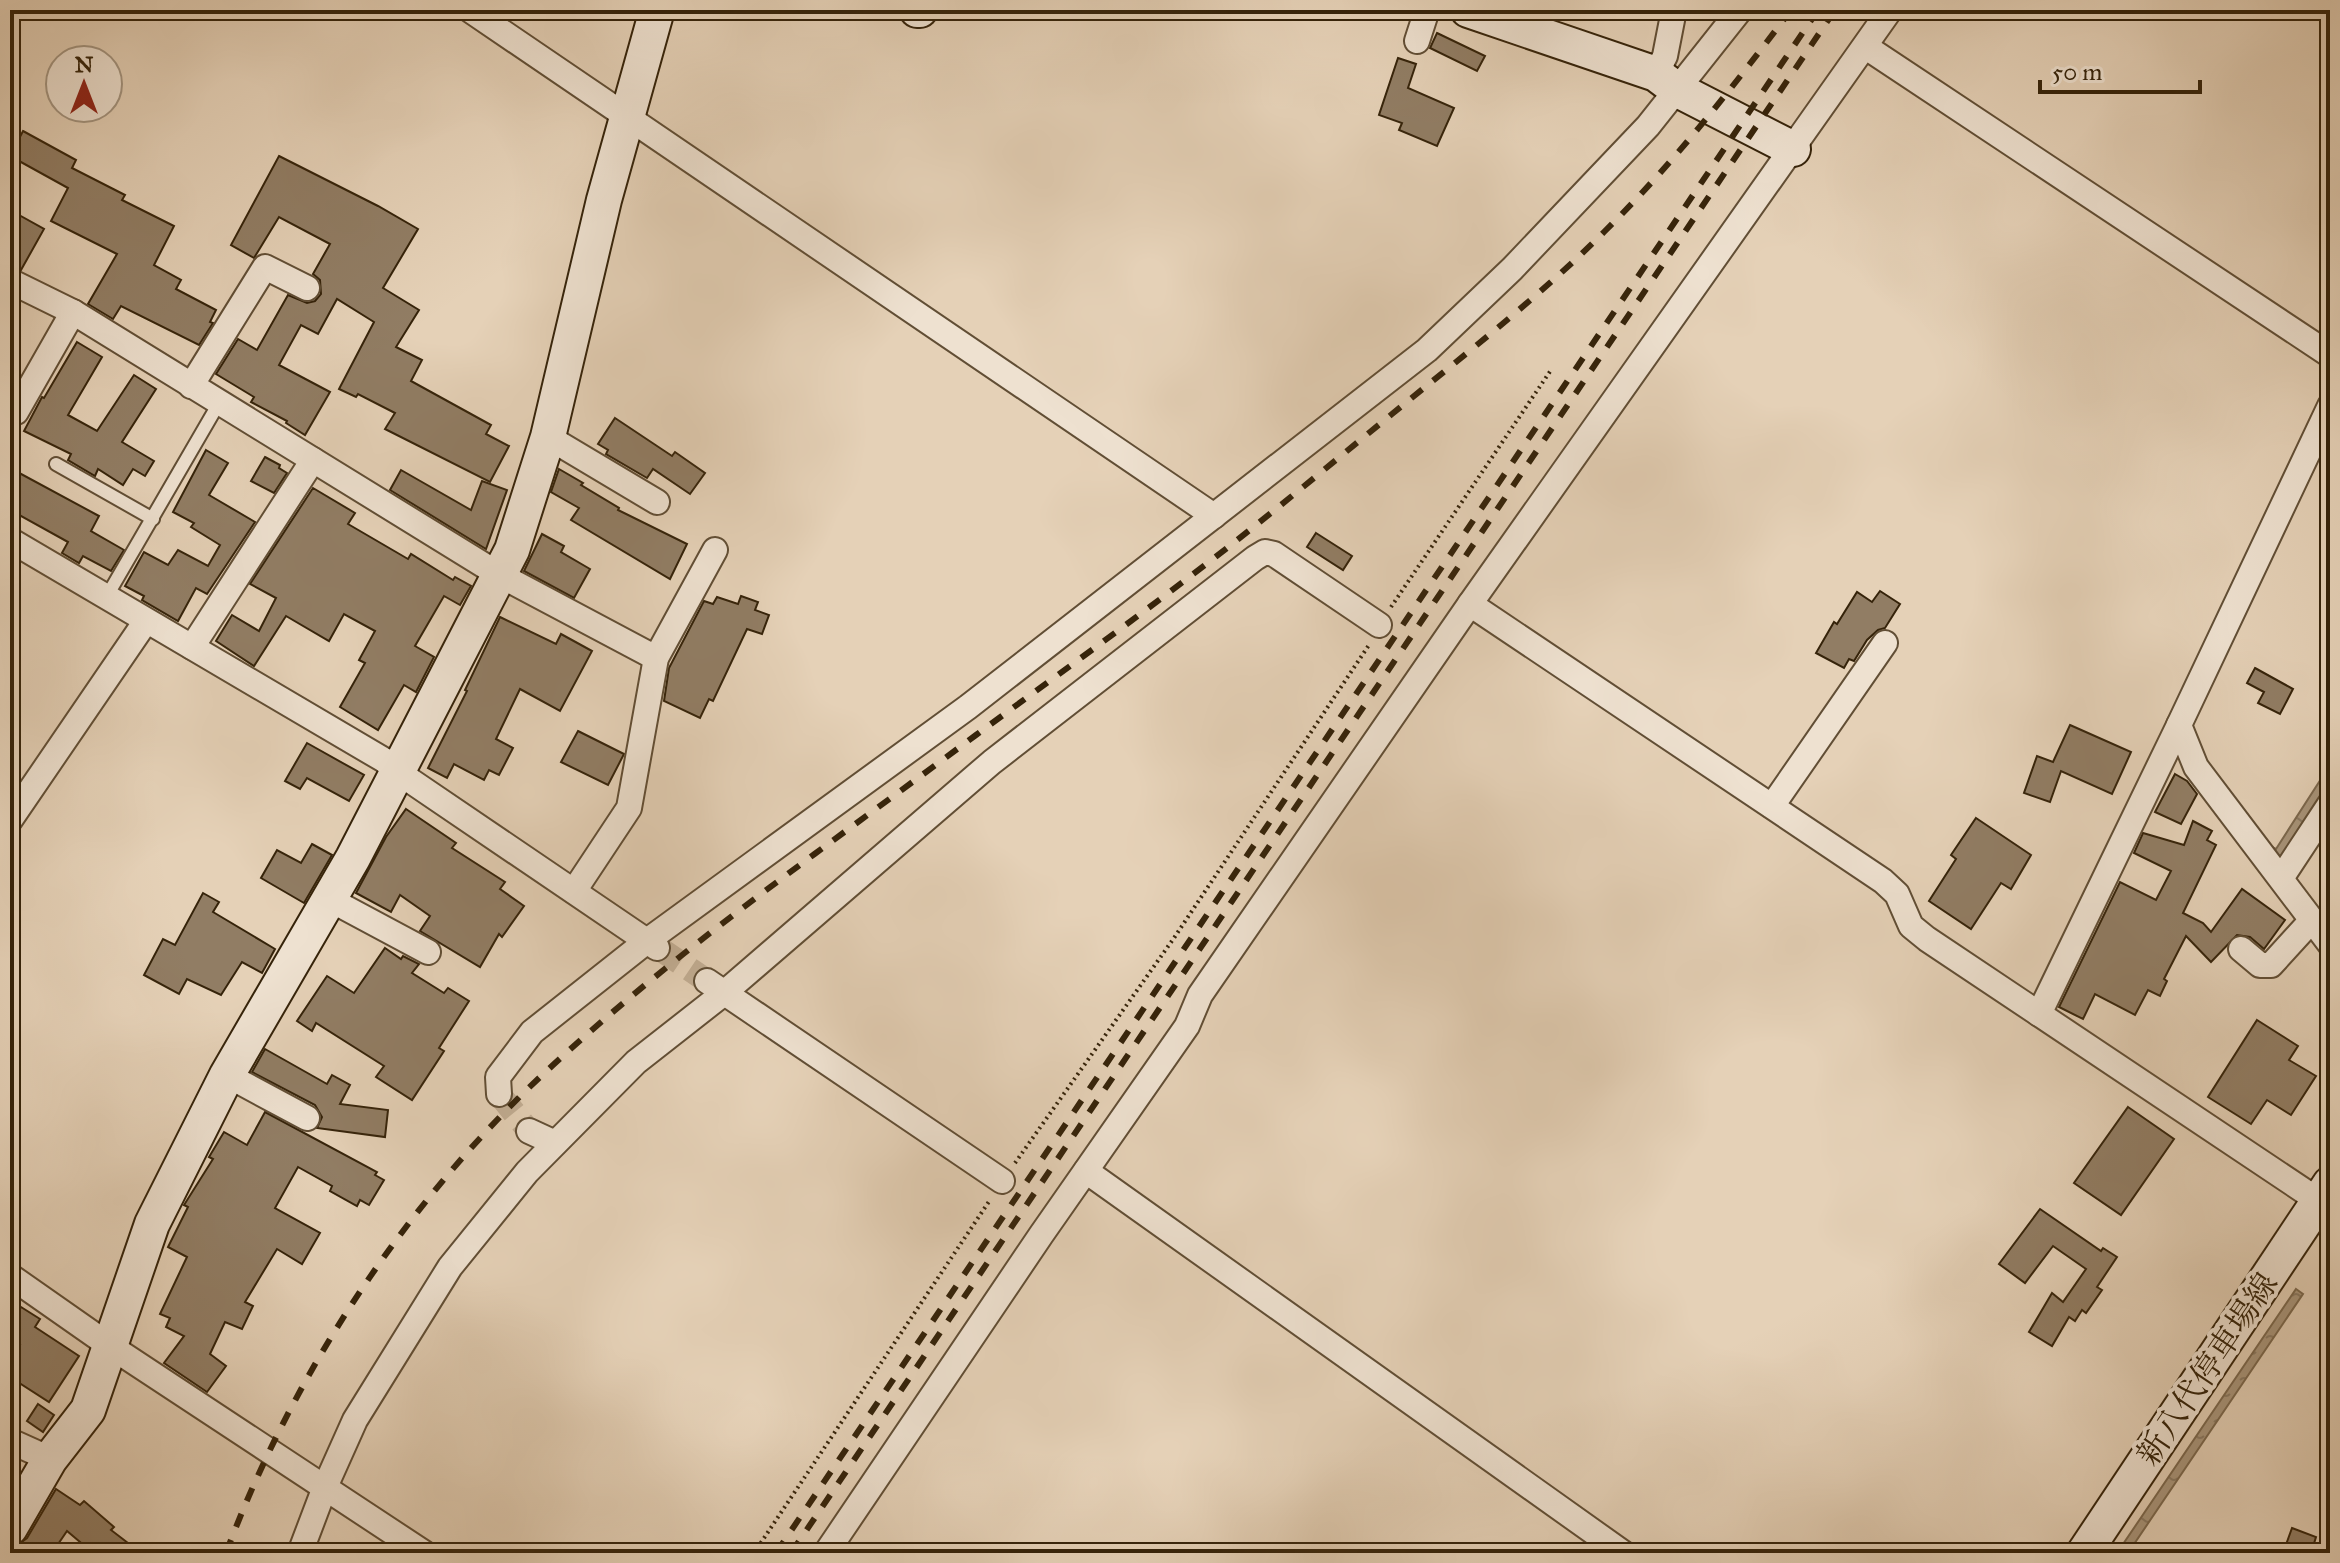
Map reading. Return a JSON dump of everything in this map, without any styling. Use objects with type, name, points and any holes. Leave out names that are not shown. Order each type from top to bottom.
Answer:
[{"type":"street","points":[[470,10],[1214,516]]},
{"type":"street","points":[[10,1528],[50,1459],[88,1410],[152,1224],[227,1075],[329,899],[512,550],[548,437],[579,299],[657,10]]},
{"type":"street","points":[[1417,41],[1427,10]]},
{"type":"street","points":[[1468,10],[1666,82],[1793,149]]},
{"type":"street","points":[[1666,82],[1665,56],[1674,10]]},
{"type":"street","points":[[499,1094],[498,1077],[532,1032],[654,945],[968,707],[1427,350],[1512,269],[1648,126],[1666,82],[1740,10]]},
{"type":"street","points":[[826,1553],[1187,1026],[1200,995],[1470,604],[1890,10]]},
{"type":"street","points":[[1866,47],[2330,355]]},
{"type":"street","points":[[191,386],[265,267],[307,288]]},
{"type":"street","points":[[10,281],[73,312],[498,574],[656,658]]},
{"type":"street","points":[[16,412],[73,312]]},
{"type":"street","points":[[2039,1014],[2330,406]]},
{"type":"street","points":[[548,437],[657,502]]},
{"type":"street","points":[[192,647],[313,460]]},
{"type":"street","points":[[10,540],[399,770],[654,945]]},
{"type":"street","points":[[574,891],[629,808],[656,658],[715,550]]},
{"type":"street","points":[[300,1553],[355,1420],[450,1267],[527,1172],[715,987],[992,762],[1265,552],[1274,554],[1379,625]]},
{"type":"street","points":[[1470,604],[1883,881],[1897,894],[1911,926],[1927,939],[2039,1014],[2326,1195]]},
{"type":"street","points":[[10,820],[146,621]]},
{"type":"street","points":[[1772,806],[1885,643]]},
{"type":"street","points":[[2179,725],[2196,767],[2330,944]]},
{"type":"street","points":[[2282,877],[2330,804]]},
{"type":"street","points":[[329,899],[428,952]]},
{"type":"street","points":[[2241,949],[2260,965],[2271,965],[2312,920]]},
{"type":"street","points":[[715,987],[1002,1181]]},
{"type":"street","points":[[227,1075],[307,1118]]},
{"type":"street","points":[[529,1131],[555,1143]]},
{"type":"street","points":[[1086,1171],[1623,1553]]},
{"type":"street","name":"新八代停車場線","points":[[2084,1553],[2326,1195]]},
{"type":"street","points":[[10,1276],[110,1346],[424,1553]]},
{"type":"street","points":[[10,1441],[50,1459]]},
{"type":"lane","points":[[107,596],[219,403]]},
{"type":"lane","points":[[56,464],[153,519]]},
{"type":"path","points":[[754,1553],[1002,1181],[1174,938],[1551,370]]},
{"type":"water","points":[[2330,765],[2330,781],[2282,859],[2260,840],[2276,849]]},
{"type":"water","points":[[2296,1289],[2303,1294],[2128,1553],[2117,1553]]},
{"type":"building","points":[[1437,33],[1485,56],[1477,71],[1430,48]]},
{"type":"building","points":[[1398,58],[1416,64],[1408,88],[1454,108],[1437,146],[1399,130],[1402,123],[1379,115]]},
{"type":"building","points":[[23,131],[76,160],[72,168],[125,195],[122,200],[174,226],[154,265],[181,280],[176,289],[216,310],[210,322],[213,323],[199,345],[121,306],[113,319],[88,304],[117,254],[51,221],[68,188],[10,156]]},
{"type":"building","points":[[279,156],[418,229],[383,288],[419,310],[396,347],[422,360],[411,381],[491,425],[486,434],[509,446],[490,482],[385,429],[395,413],[358,394],[356,397],[339,389],[374,322],[337,299],[318,334],[301,325],[279,365],[330,392],[305,435],[287,421],[251,402],[254,397],[216,374],[238,339],[257,350],[288,295],[307,303],[315,301],[321,294],[320,280],[313,274],[330,244],[279,217],[254,258],[231,245]]},
{"type":"building","points":[[10,210],[44,229],[21,270],[10,266]]},
{"type":"building","points":[[77,342],[102,357],[68,415],[97,431],[134,375],[156,389],[122,442],[154,461],[145,476],[133,469],[123,485],[98,469],[95,476],[68,460],[71,454],[24,431]]},
{"type":"building","points":[[615,418],[672,456],[675,452],[705,473],[690,494],[653,469],[647,478],[606,454],[608,450],[598,444]]},
{"type":"building","points":[[206,450],[228,463],[209,495],[255,522],[207,594],[196,588],[178,621],[125,586],[144,552],[168,565],[178,550],[208,566],[220,545],[191,527],[194,523],[173,512]]},
{"type":"building","points":[[265,457],[287,473],[274,493],[251,481]]},
{"type":"building","points":[[10,468],[99,516],[91,531],[124,550],[111,571],[83,556],[79,563],[62,553],[68,542],[10,510]]},
{"type":"building","points":[[559,469],[618,510],[687,544],[670,579],[571,520],[579,508],[551,492]]},
{"type":"building","points":[[401,470],[471,510],[482,481],[507,490],[486,549],[390,490]]},
{"type":"building","points":[[313,488],[355,513],[348,524],[408,559],[411,554],[453,580],[455,577],[471,586],[460,605],[444,596],[415,646],[434,657],[416,692],[404,685],[378,730],[340,707],[365,663],[359,660],[375,631],[344,614],[329,641],[286,616],[254,666],[216,641],[232,615],[259,631],[276,598],[250,584]]},
{"type":"building","points":[[1316,533],[1352,556],[1343,570],[1307,547]]},
{"type":"building","points":[[542,534],[564,546],[561,552],[590,569],[574,598],[524,571]]},
{"type":"building","points":[[1880,591],[1900,604],[1885,628],[1867,640],[1854,661],[1849,659],[1844,668],[1816,653],[1857,592],[1872,602]]},
{"type":"building","points":[[741,596],[758,602],[755,610],[769,615],[762,634],[747,629],[713,701],[709,699],[700,718],[664,701],[669,668],[704,601],[713,604],[717,597],[738,604]]},
{"type":"building","points":[[500,617],[556,644],[561,634],[592,651],[560,711],[520,689],[496,739],[513,748],[499,775],[489,770],[484,780],[454,764],[447,778],[428,768]]},
{"type":"building","points":[[2255,668],[2293,689],[2280,714],[2258,703],[2264,692],[2247,683]]},
{"type":"building","points":[[2070,725],[2131,752],[2112,794],[2061,771],[2050,802],[2024,793],[2037,756],[2053,762]]},
{"type":"building","points":[[578,731],[624,754],[608,785],[561,762]]},
{"type":"building","points":[[307,743],[364,775],[349,801],[307,778],[300,789],[285,781]]},
{"type":"building","points":[[2175,774],[2187,781],[2197,794],[2181,824],[2155,812]]},
{"type":"building","points":[[406,809],[456,843],[452,848],[505,882],[500,889],[524,906],[502,937],[499,934],[480,967],[420,931],[430,916],[400,895],[391,912],[356,893],[386,837]]},
{"type":"building","points":[[1976,818],[2031,855],[2011,889],[2001,883],[1971,929],[1929,901],[1956,859],[1951,855]]},
{"type":"building","points":[[2193,821],[2212,831],[2207,840],[2216,845],[2183,913],[2203,923],[2211,932],[2242,889],[2285,920],[2264,949],[2250,937],[2237,935],[2211,962],[2186,936],[2164,979],[2167,981],[2160,996],[2148,990],[2135,1015],[2095,994],[2083,1019],[2059,1007],[2120,882],[2156,900],[2171,871],[2134,853],[2143,833],[2184,845]]},
{"type":"building","points":[[312,844],[332,855],[304,903],[261,878],[277,850],[301,863]]},
{"type":"building","points":[[203,893],[219,902],[213,912],[275,949],[262,973],[242,962],[221,995],[187,979],[179,994],[144,975],[163,939],[175,945]]},
{"type":"building","points":[[385,948],[401,959],[403,956],[419,964],[412,973],[444,993],[448,988],[469,1001],[439,1048],[444,1051],[412,1100],[376,1077],[384,1066],[316,1023],[312,1031],[297,1021],[327,976],[354,993]]},
{"type":"building","points":[[2257,1020],[2298,1046],[2289,1060],[2316,1076],[2291,1115],[2267,1100],[2251,1124],[2208,1097]]},
{"type":"building","points":[[265,1049],[327,1084],[332,1075],[350,1085],[340,1104],[388,1110],[385,1137],[317,1128],[322,1117],[315,1105],[252,1072]]},
{"type":"building","points":[[2128,1107],[2174,1139],[2121,1215],[2074,1183]]},
{"type":"building","points":[[265,1112],[377,1172],[375,1175],[384,1180],[369,1205],[360,1200],[357,1206],[330,1191],[332,1186],[298,1167],[275,1208],[320,1233],[302,1264],[277,1249],[245,1302],[253,1306],[242,1329],[225,1322],[210,1354],[226,1366],[207,1392],[164,1363],[184,1336],[166,1327],[170,1318],[160,1314],[187,1257],[168,1247],[188,1207],[184,1205],[213,1159],[209,1157],[224,1132],[247,1145]]},
{"type":"building","points":[[2040,1209],[2101,1251],[2103,1248],[2117,1257],[2097,1287],[2102,1290],[2086,1313],[2082,1310],[2075,1321],[2069,1317],[2052,1346],[2029,1332],[2052,1293],[2063,1302],[2086,1269],[2053,1246],[2025,1283],[1999,1264]]},
{"type":"building","points":[[21,1307],[40,1319],[35,1327],[79,1356],[49,1402],[10,1377],[10,1360],[20,1345],[10,1338],[10,1324]]},
{"type":"building","points":[[38,1404],[54,1415],[43,1432],[27,1421]]},
{"type":"building","points":[[56,1489],[80,1505],[84,1501],[114,1527],[111,1530],[141,1553],[93,1553],[67,1531],[52,1553],[25,1553],[15,1547],[27,1538]]},
{"type":"building","points":[[2292,1528],[2316,1537],[2311,1553],[2283,1553]]},
{"type":"tunnel","points":[[660,949],[707,981]]},
{"type":"tunnel","points":[[499,1094],[529,1131]]},
{"type":"railway","points":[[226,1553],[254,1485],[321,1353],[404,1229],[500,1116],[654,977],[1196,572],[1527,303],[1604,232],[1654,179],[1725,96],[1791,10]]},
{"type":"railway","points":[[776,1553],[1818,10]]},
{"type":"railway","points":[[791,1553],[1835,10]]}]
